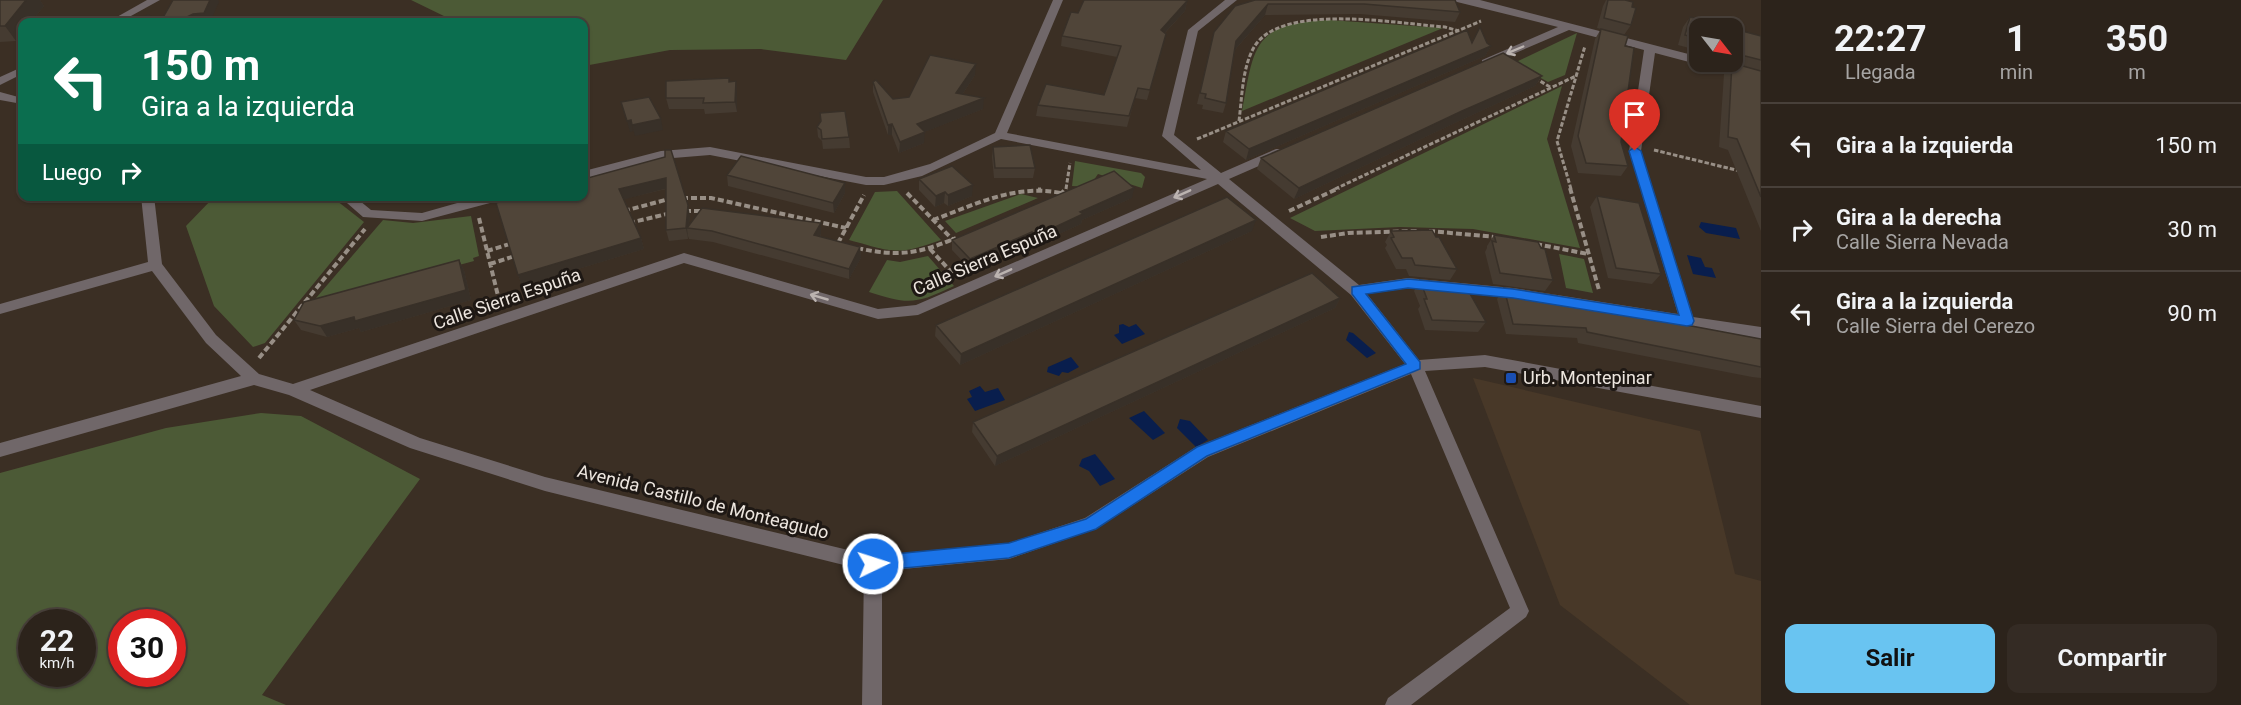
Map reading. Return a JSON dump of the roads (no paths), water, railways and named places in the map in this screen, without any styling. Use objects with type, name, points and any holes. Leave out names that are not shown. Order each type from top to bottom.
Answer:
[{"type":"street","points":[[121,18],[156,0]]},
{"type":"street","points":[[1000,135],[1058,0]]},
{"type":"street","points":[[1232,0],[1193,30],[1168,136],[1356,291],[1415,366],[1520,611],[1395,705]]},
{"type":"street","points":[[1454,0],[1501,8],[1689,58]]},
{"type":"street","points":[[1477,66],[1569,26]]},
{"type":"street","points":[[1650,48],[1635,151],[1687,321]]},
{"type":"street","points":[[0,82],[18,72]]},
{"type":"street","points":[[1739,72],[1761,78]]},
{"type":"street","points":[[0,96],[18,100]]},
{"type":"street","points":[[588,174],[662,155],[710,151],[872,182],[895,180],[914,175],[1000,135],[1220,178]]},
{"type":"street","name":"Calle Sierra Espuña","points":[[293,390],[684,258],[878,314],[918,310],[1295,145]]},
{"type":"street","points":[[0,450],[250,376],[212,339],[155,265],[148,201]]},
{"type":"street","points":[[351,201],[368,214],[422,217],[482,201]]},
{"type":"street","points":[[0,309],[155,265]]},
{"type":"street","points":[[1356,291],[1408,284],[1513,293],[1761,333]]},
{"type":"street","name":"Avenida Castillo de Monteagudo","points":[[250,376],[293,390],[416,443],[545,484],[873,564],[1009,550],[1090,524],[1202,452],[1415,366],[1485,361],[1761,412]]},
{"type":"street","points":[[872,705],[873,564]]},
{"type":"water","points":[[1701,222],[1736,228],[1740,239],[1706,233],[1699,227]]},
{"type":"water","points":[[1687,255],[1701,258],[1705,267],[1712,268],[1716,278],[1693,274]]},
{"type":"water","points":[[1136,324],[1145,334],[1122,344],[1114,335],[1119,333],[1119,325],[1129,327]]},
{"type":"water","points":[[1349,332],[1376,353],[1367,358],[1346,340]]},
{"type":"water","points":[[1071,357],[1079,367],[1068,373],[1062,372],[1059,376],[1047,372],[1048,367]]},
{"type":"water","points":[[980,386],[985,392],[998,388],[1005,400],[975,411],[967,399],[972,397],[969,391]]},
{"type":"water","points":[[1144,411],[1165,433],[1153,440],[1129,418]]},
{"type":"water","points":[[1180,419],[1190,421],[1208,440],[1196,447],[1177,428]]},
{"type":"water","points":[[1095,454],[1115,479],[1100,486],[1089,471],[1079,466],[1082,459]]},
{"type":"place","name":"Urb. Montepinar","points":[[1511,378]]}]
